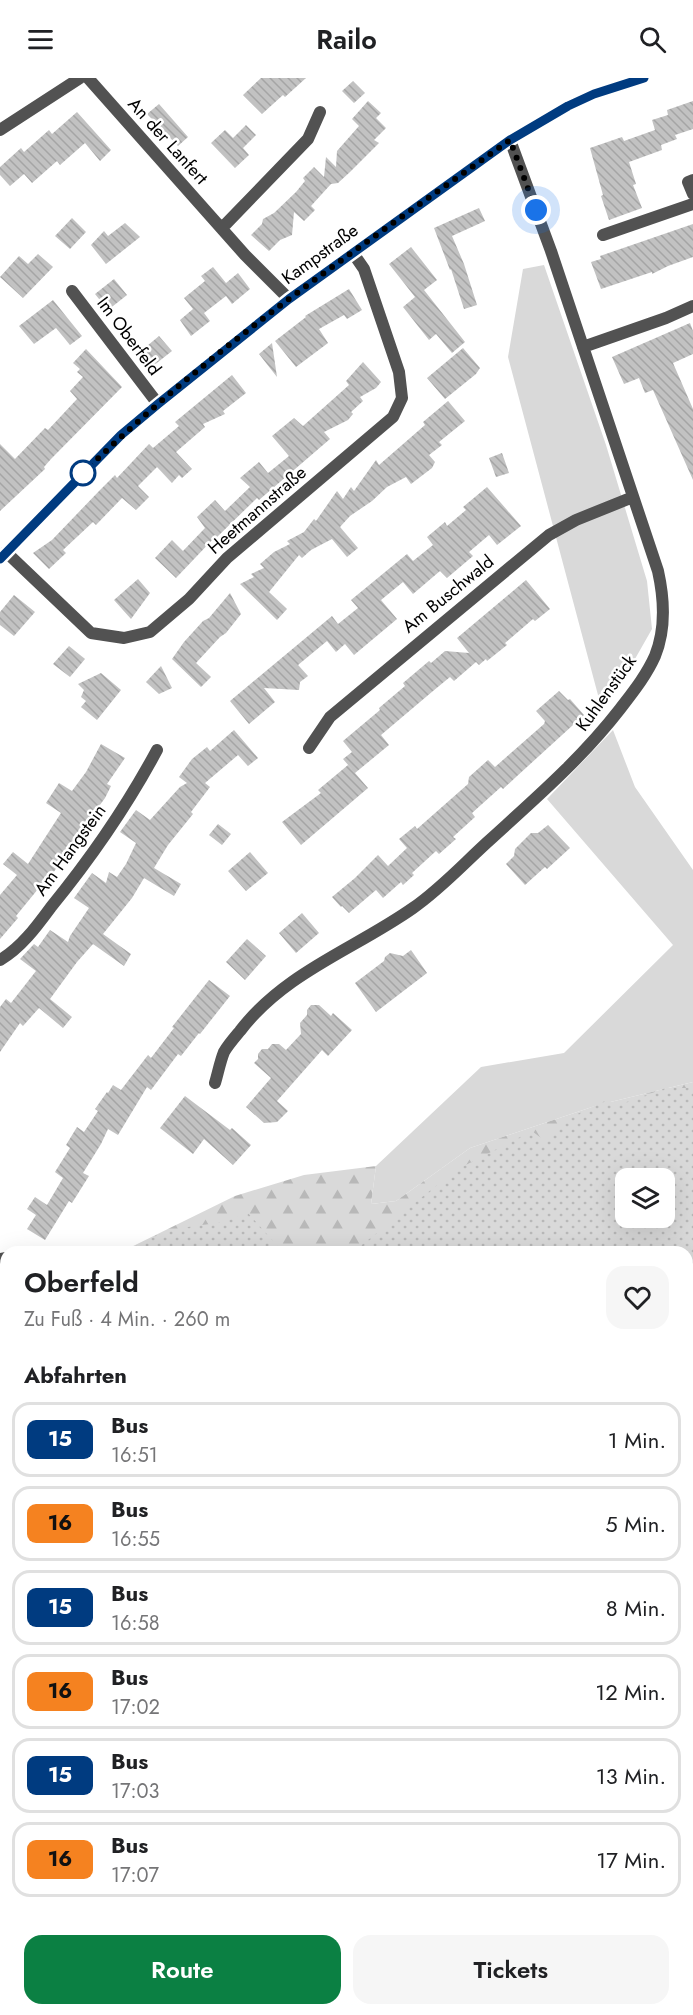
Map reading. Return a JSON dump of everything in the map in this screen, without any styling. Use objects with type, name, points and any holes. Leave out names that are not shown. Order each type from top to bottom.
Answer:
[{"type":"street","points":[[0,130],[80,78]]},
{"type":"street","name":"An der Lanfert","points":[[87,78],[289,299]]},
{"type":"street","name":"Kampstraße","points":[[3,556],[121,435],[289,299],[510,140],[568,106],[594,94],[644,78]]},
{"type":"street","points":[[222,228],[308,139],[320,112]]},
{"type":"street","name":"Kuhlenstück","points":[[215,1083],[224,1052],[255,1012],[277,991],[300,975],[388,925],[416,906],[541,794],[598,738],[640,684],[655,655],[662,624],[662,592],[658,571],[583,347],[510,140]]},
{"type":"street","points":[[693,180],[688,182],[693,194]]},
{"type":"street","points":[[603,235],[693,204]]},
{"type":"street","name":"Heetmannstraße","points":[[3,556],[91,633],[124,638],[150,632],[189,598],[227,558],[393,417],[402,398],[399,372],[364,269],[353,253]]},
{"type":"street","name":"Im Oberfeld","points":[[72,291],[158,404]]},
{"type":"street","points":[[583,347],[666,318],[693,306]]},
{"type":"street","name":"Am Buschwald","points":[[309,748],[330,717],[549,536],[576,520],[633,497]]},
{"type":"street","name":"Am Hangstein","points":[[0,960],[31,933],[81,870],[138,784],[157,750]]},
{"type":"green space","points":[[544,265],[606,445],[647,581],[652,629],[627,673],[602,710],[508,357],[523,269]]},
{"type":"green space","points":[[613,730],[635,787],[693,870],[693,1082],[598,1105],[470,1148],[396,1201],[371,1204],[376,1166],[481,1067],[564,1053],[673,945],[547,799]]},
{"type":"green space","points":[[693,1082],[693,1246],[133,1246],[235,1196],[304,1175],[376,1166],[371,1204],[396,1201],[470,1148],[598,1105]]},
{"type":"green space","points":[[666,1088],[693,1090],[693,1246],[361,1246],[456,1170],[532,1131],[545,1141],[571,1117],[605,1101],[621,1104]]},
{"type":"green space","points":[[247,1212],[278,1246],[137,1246],[163,1233],[222,1222]]},
{"type":"building","points":[[261,78],[306,78],[262,114],[243,95]]},
{"type":"building","points":[[353,81],[365,93],[354,103],[342,91]]},
{"type":"building","points":[[368,101],[381,113],[376,118],[386,128],[374,140],[379,143],[338,183],[331,184],[311,206],[315,210],[304,221],[294,212],[292,235],[280,240],[269,251],[251,235],[262,224],[263,219],[274,213],[296,192],[305,181],[303,178],[314,167],[324,177],[326,157],[336,167],[337,151],[359,126],[352,119]]},
{"type":"building","points":[[693,101],[693,129],[675,135],[677,139],[661,145],[662,150],[629,162],[636,184],[633,185],[642,208],[609,220],[590,148],[622,137],[624,141],[655,130],[652,120],[668,115],[667,110]]},
{"type":"building","points":[[159,104],[188,137],[178,146],[147,114]]},
{"type":"building","points":[[77,112],[111,150],[100,161],[85,143],[60,165],[57,161],[32,183],[24,174],[10,186],[0,175],[0,167],[21,148],[24,152],[49,130],[52,134]]},
{"type":"building","points":[[246,125],[256,135],[243,148],[249,155],[235,168],[211,143],[225,130],[233,138]]},
{"type":"building","points":[[479,208],[485,221],[452,236],[477,305],[464,309],[434,228]]},
{"type":"building","points":[[72,218],[86,232],[70,249],[55,236]]},
{"type":"building","points":[[125,223],[140,237],[106,264],[91,245],[104,231],[108,236]]},
{"type":"building","points":[[693,224],[693,257],[652,274],[652,272],[601,289],[591,262],[601,259],[600,256]]},
{"type":"building","points":[[411,247],[437,280],[424,290],[465,342],[452,353],[436,334],[429,340],[403,307],[415,297],[389,264]]},
{"type":"building","points":[[38,254],[53,267],[23,298],[0,277],[19,256],[28,264]]},
{"type":"building","points":[[213,267],[226,283],[238,273],[250,289],[232,304],[226,296],[204,313],[210,321],[191,336],[180,320],[193,309],[184,298],[205,281],[201,276]]},
{"type":"building","points":[[114,279],[127,295],[108,310],[95,294]]},
{"type":"building","points":[[349,289],[362,310],[347,319],[344,315],[319,329],[328,343],[296,367],[275,341],[305,316]]},
{"type":"building","points":[[53,300],[82,336],[70,345],[56,328],[34,344],[19,326]]},
{"type":"building","points":[[690,323],[693,331],[693,354],[673,363],[693,409],[693,480],[653,390],[645,393],[639,378],[624,384],[612,357]]},
{"type":"building","points":[[159,336],[172,351],[153,366],[141,351]]},
{"type":"building","points":[[272,343],[277,377],[259,354]]},
{"type":"building","points":[[463,348],[480,368],[476,374],[445,399],[427,378]]},
{"type":"building","points":[[86,349],[122,387],[51,459],[44,467],[45,469],[0,511],[0,444],[15,459],[45,428],[48,430],[77,399],[70,391],[83,377],[77,372],[80,369],[73,363]]},
{"type":"building","points":[[363,362],[381,382],[376,388],[360,397],[363,401],[351,412],[353,414],[348,420],[324,432],[330,439],[259,500],[257,498],[176,578],[155,558],[172,540],[183,551],[205,528],[197,517],[215,500],[225,511],[250,487],[240,478],[259,462],[268,473],[289,456],[272,436],[294,418],[303,426],[349,385],[346,381]]},
{"type":"building","points":[[232,375],[246,393],[223,411],[225,414],[203,424],[205,427],[176,452],[192,469],[182,478],[179,475],[172,483],[157,467],[138,486],[149,497],[136,510],[122,498],[96,525],[93,522],[63,550],[66,553],[49,569],[33,553],[52,540],[115,475],[117,478],[149,444],[153,448],[179,426],[175,422]]},
{"type":"building","points":[[448,401],[465,421],[439,442],[442,445],[429,455],[435,462],[432,468],[411,484],[406,477],[387,487],[350,516],[340,527],[358,548],[347,557],[332,539],[311,550],[302,558],[299,555],[269,592],[287,609],[277,620],[240,584],[254,577],[251,574],[264,568],[260,564],[274,552],[290,544],[287,541],[304,532],[314,519],[316,521],[337,491],[343,499],[351,487],[354,491],[376,460],[379,465],[425,425],[423,422]]},
{"type":"building","points":[[502,453],[509,473],[496,477],[489,458]]},
{"type":"building","points":[[487,487],[521,526],[497,545],[489,535],[469,552],[473,556],[447,578],[440,571],[413,594],[403,582],[381,600],[397,619],[354,655],[345,644],[336,652],[327,641],[298,665],[308,676],[300,682],[299,690],[264,688],[275,702],[249,724],[230,701],[332,616],[338,624],[358,608],[351,600],[407,554],[413,561],[433,545],[427,537],[445,522],[447,526],[466,510],[463,507]]},
{"type":"building","points":[[138,579],[150,593],[131,619],[114,600]]},
{"type":"building","points":[[526,580],[550,609],[535,621],[533,619],[487,661],[486,659],[479,665],[476,662],[454,681],[450,677],[433,691],[381,735],[389,745],[355,773],[343,759],[352,752],[343,741],[380,710],[379,708],[405,686],[403,683],[429,661],[431,663],[445,651],[469,653],[457,638]]},
{"type":"building","points":[[230,593],[241,614],[226,633],[196,663],[211,677],[201,687],[172,659],[184,642],[203,621],[209,618]]},
{"type":"building","points":[[14,595],[35,612],[14,636],[0,625],[0,612]]},
{"type":"building","points":[[69,646],[85,659],[70,677],[53,664]]},
{"type":"building","points":[[161,666],[172,688],[159,694],[146,682]]},
{"type":"building","points":[[101,673],[121,690],[97,720],[81,707],[86,701],[81,697],[84,690],[78,684]]},
{"type":"building","points":[[559,691],[568,700],[570,699],[584,715],[503,789],[501,787],[472,813],[475,817],[453,837],[456,839],[439,854],[436,851],[412,873],[414,875],[403,885],[401,882],[383,898],[376,890],[349,913],[341,907],[332,897],[378,855],[388,866],[407,848],[399,839],[415,826],[417,829],[468,784],[469,777],[488,760],[495,767],[544,724],[545,721],[536,711]]},
{"type":"building","points":[[234,730],[258,758],[248,766],[238,755],[205,783],[210,787],[154,868],[181,884],[174,896],[144,878],[132,898],[103,934],[131,954],[124,966],[93,944],[50,999],[72,1017],[63,1028],[39,1008],[23,1026],[20,1023],[0,1052],[0,1007],[6,999],[11,1003],[36,971],[20,959],[34,944],[38,947],[50,930],[68,942],[89,908],[74,898],[92,873],[106,883],[109,872],[117,877],[126,864],[136,843],[120,832],[136,810],[150,820],[180,787],[187,783],[179,777],[192,759],[207,747],[210,751]]},
{"type":"building","points":[[101,744],[125,758],[107,784],[111,786],[105,798],[49,879],[47,878],[0,939],[0,895],[17,875],[3,864],[13,852],[28,864],[61,813],[46,803],[59,783],[72,791],[86,772]]},
{"type":"building","points":[[348,765],[368,788],[301,845],[282,822],[321,793],[318,790]]},
{"type":"building","points":[[218,824],[231,834],[222,845],[209,835]]},
{"type":"building","points":[[548,825],[570,848],[525,885],[506,864],[514,856],[515,849],[531,833],[538,833]]},
{"type":"building","points":[[250,852],[268,873],[246,891],[228,871]]},
{"type":"building","points":[[302,913],[319,933],[296,953],[279,933]]},
{"type":"building","points":[[247,939],[266,956],[245,980],[226,962]]},
{"type":"building","points":[[411,950],[427,973],[376,1012],[355,983],[384,961],[390,953],[403,956]]},
{"type":"building","points":[[209,980],[230,996],[181,1056],[178,1054],[151,1090],[147,1087],[118,1135],[108,1129],[83,1173],[89,1176],[72,1203],[69,1201],[45,1240],[27,1229],[36,1215],[27,1209],[35,1197],[47,1205],[63,1178],[55,1172],[70,1148],[66,1145],[77,1127],[84,1132],[98,1111],[95,1109],[113,1085],[121,1090],[148,1055],[151,1058]]},
{"type":"building","points":[[311,1005],[319,1005],[331,1016],[333,1013],[352,1030],[328,1056],[322,1050],[277,1101],[288,1111],[277,1122],[264,1123],[246,1107],[271,1078],[254,1063],[262,1049],[268,1049],[272,1044],[279,1044],[286,1050],[301,1034],[300,1023],[307,1015],[307,1010]]},
{"type":"building","points":[[185,1096],[230,1130],[232,1128],[251,1145],[233,1165],[204,1139],[193,1154],[160,1128]]},
{"type":"bus line","name":"15","points":[[0,559],[121,435],[289,299],[510,140],[568,106],[594,94],[644,78]]},
{"type":"route","points":[[83,473],[79,477],[121,435],[289,299],[510,140],[536,210]]}]
